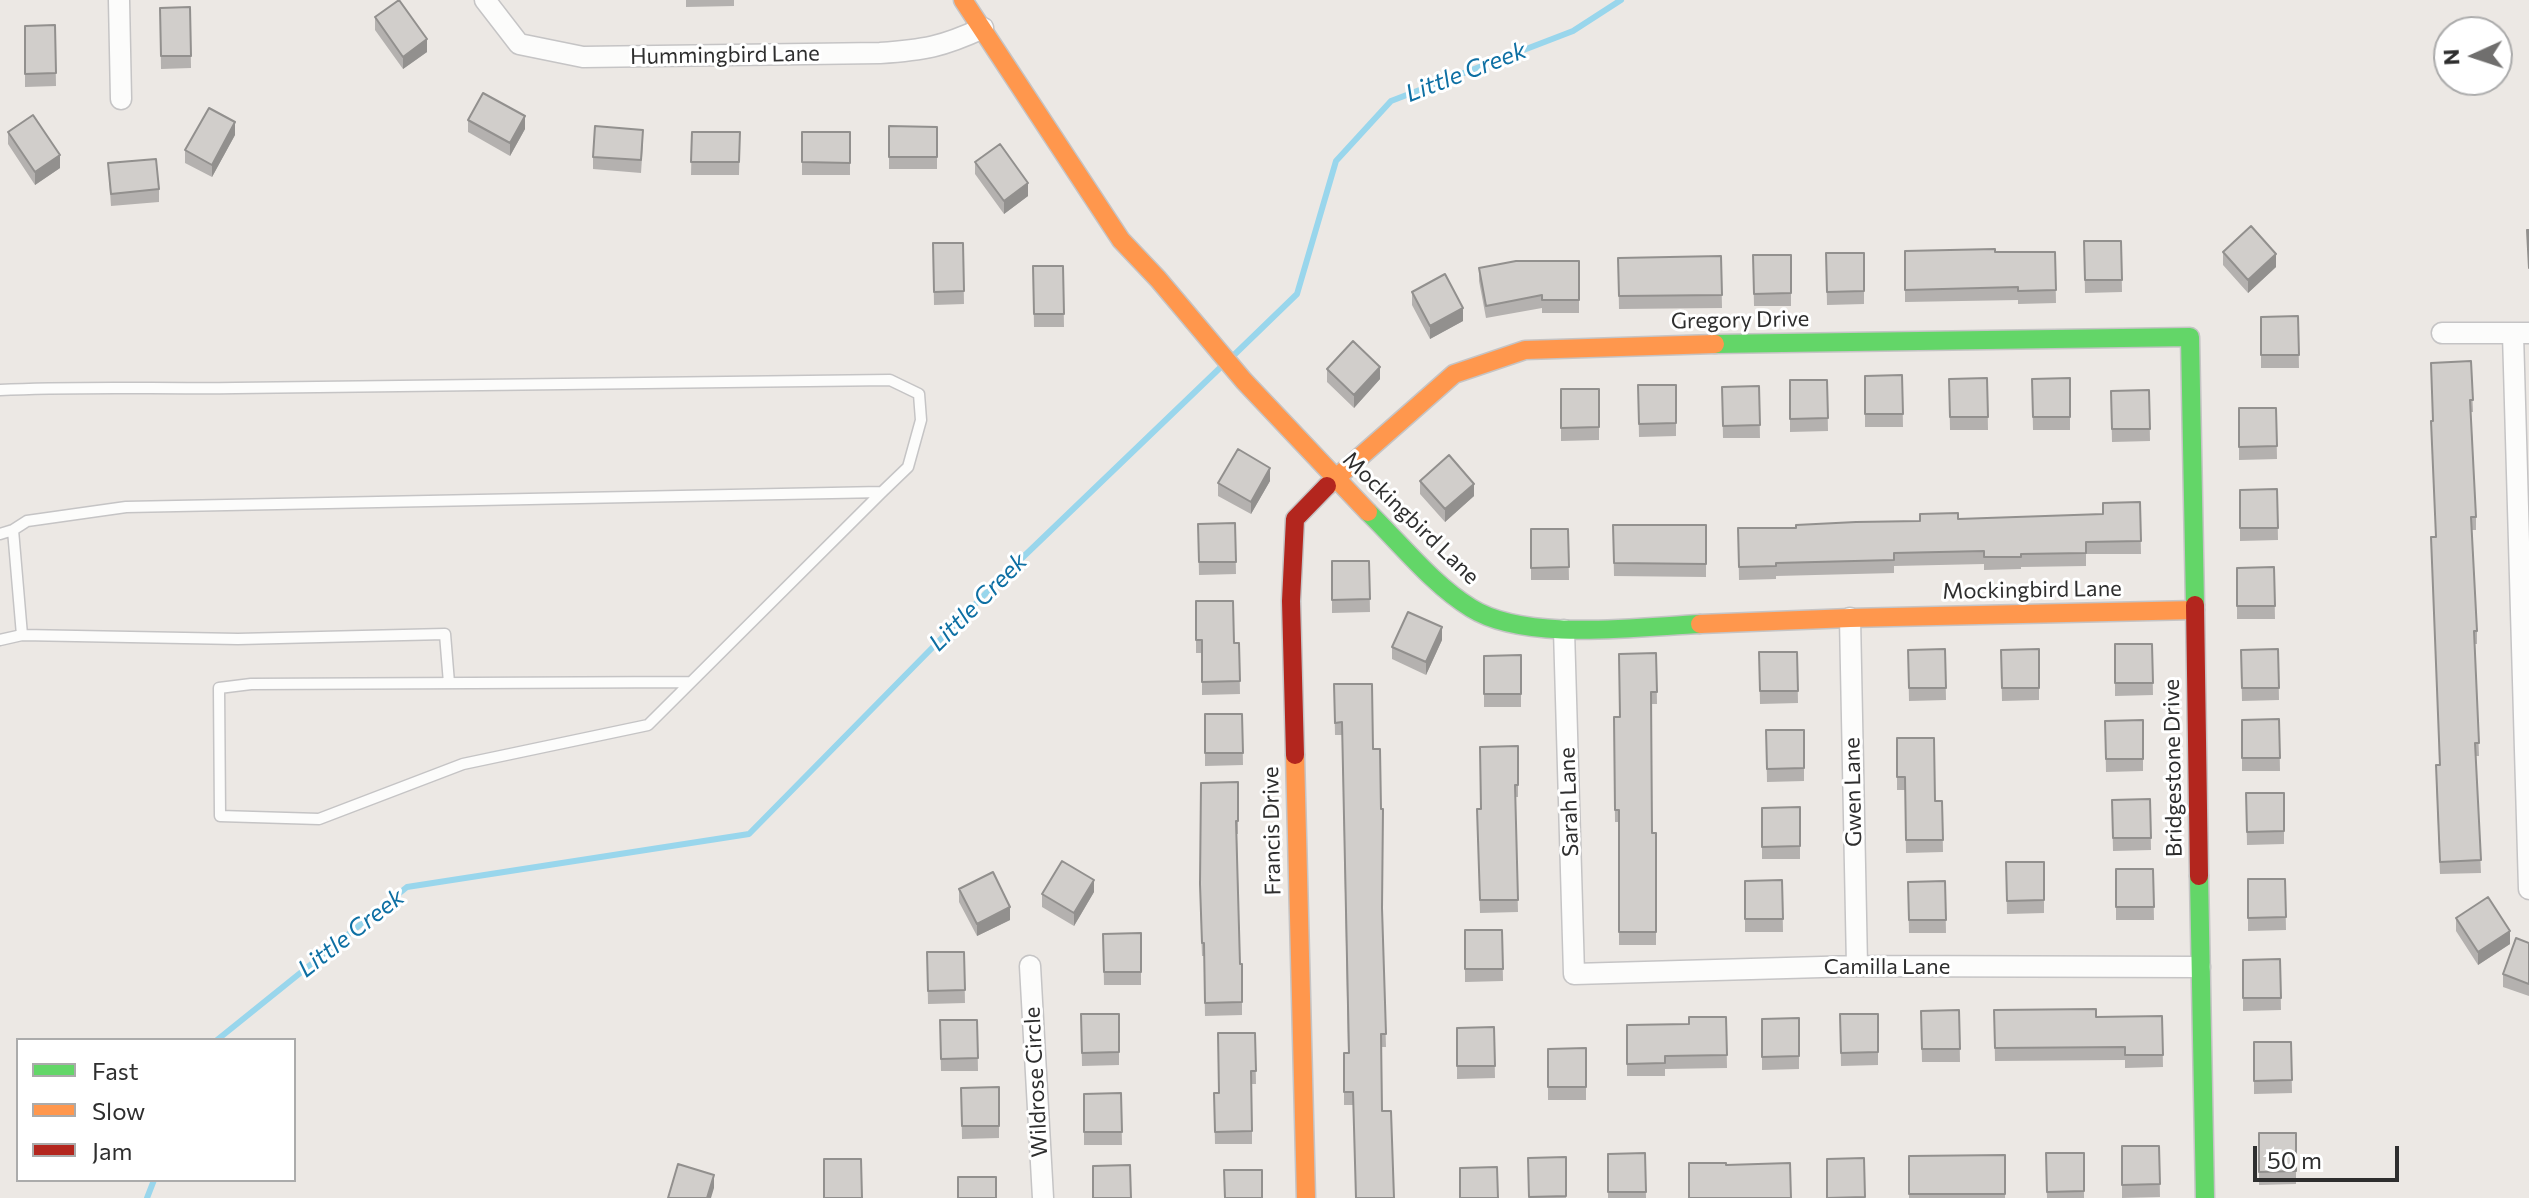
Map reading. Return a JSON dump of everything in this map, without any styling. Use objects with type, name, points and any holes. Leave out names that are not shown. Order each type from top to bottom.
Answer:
[{"type":"street","points":[[119,0],[121,99]]},
{"type":"street","name":"Hummingbird Lane","points":[[485,0],[519,44],[583,57],[922,50],[950,44],[983,28]]},
{"type":"street","name":"Mockingbird Lane","points":[[963,0],[1121,240],[1334,478],[1449,592],[1473,610],[1508,623],[1564,630],[1850,618],[2195,610]]},
{"type":"street","points":[[2442,333],[2521,334],[2529,889]]},
{"type":"street","name":"Gregory Drive","points":[[1334,478],[1454,374],[1525,350],[2190,337]]},
{"type":"street","name":"Bridgestone Drive","points":[[2190,337],[2205,1198]]},
{"type":"street","name":"Francis Drive","points":[[1306,1198],[1291,601],[1295,519],[1334,478]]},
{"type":"street","name":"Gwen Lane","points":[[1850,618],[1857,966]]},
{"type":"street","name":"Sarah Lane","points":[[1564,630],[1574,974]]},
{"type":"street","name":"Wildrose Circle","points":[[1030,966],[1043,1198]]},
{"type":"street","name":"Camilla Lane","points":[[1574,974],[1857,966],[2200,967]]},
{"type":"lane","points":[[0,390],[71,386],[203,389],[890,380],[919,394],[921,420],[908,467],[648,725],[463,764],[319,819],[220,816],[219,688],[251,684],[691,682]]},
{"type":"lane","points":[[0,534],[27,521],[126,507],[882,492]]},
{"type":"lane","points":[[13,530],[22,635]]},
{"type":"lane","points":[[0,640],[22,635],[238,639],[445,634],[449,683]]},
{"type":"building","points":[[399,0],[427,39],[403,57],[375,17]]},
{"type":"building","points":[[190,7],[191,56],[161,56],[160,8]]},
{"type":"building","points":[[55,25],[56,73],[25,74],[25,26]]},
{"type":"building","points":[[483,93],[525,116],[510,143],[468,120]]},
{"type":"building","points":[[209,108],[235,122],[212,165],[185,150]]},
{"type":"building","points":[[33,115],[60,155],[35,172],[8,132]]},
{"type":"building","points":[[595,126],[643,130],[641,160],[593,157]]},
{"type":"building","points":[[889,126],[937,127],[937,157],[889,157]]},
{"type":"building","points":[[692,132],[740,132],[739,162],[691,162]]},
{"type":"building","points":[[802,132],[850,132],[850,163],[802,162]]},
{"type":"building","points":[[1000,144],[1028,183],[1004,201],[975,162]]},
{"type":"building","points":[[156,159],[159,189],[111,194],[108,163]]},
{"type":"building","points":[[2251,226],[2276,254],[2248,280],[2223,252]]},
{"type":"building","points":[[2084,241],[2121,241],[2122,280],[2085,280]]},
{"type":"building","points":[[933,243],[963,243],[964,291],[934,292]]},
{"type":"building","points":[[1995,249],[1995,252],[2055,252],[2056,290],[2018,291],[2018,287],[1905,290],[1905,251]]},
{"type":"building","points":[[1826,253],[1864,253],[1864,291],[1827,292]]},
{"type":"building","points":[[1753,255],[1791,255],[1791,293],[1754,294]]},
{"type":"building","points":[[1721,256],[1722,295],[1619,296],[1618,258]]},
{"type":"building","points":[[1516,261],[1579,261],[1579,300],[1542,300],[1542,295],[1486,306],[1479,268]]},
{"type":"building","points":[[1033,266],[1063,266],[1064,314],[1034,314]]},
{"type":"building","points":[[1445,274],[1463,308],[1430,326],[1412,292]]},
{"type":"building","points":[[2298,316],[2299,355],[2261,355],[2261,317]]},
{"type":"building","points":[[1353,341],[1380,367],[1354,395],[1327,369]]},
{"type":"building","points":[[2471,361],[2476,517],[2471,517],[2479,743],[2475,743],[2481,860],[2440,862],[2436,765],[2440,765],[2431,537],[2436,537],[2431,363]]},
{"type":"building","points":[[1902,375],[1903,414],[1865,414],[1865,376]]},
{"type":"building","points":[[1987,378],[1988,417],[1950,417],[1949,379]]},
{"type":"building","points":[[2070,378],[2070,417],[2033,417],[2032,379]]},
{"type":"building","points":[[1790,380],[1827,380],[1828,418],[1790,419]]},
{"type":"building","points":[[1638,385],[1676,385],[1676,423],[1639,424]]},
{"type":"building","points":[[1759,386],[1760,425],[1723,426],[1722,387]]},
{"type":"building","points":[[1561,389],[1599,389],[1599,427],[1561,428]]},
{"type":"building","points":[[2149,390],[2150,429],[2112,429],[2111,391]]},
{"type":"building","points":[[2239,408],[2276,408],[2277,446],[2239,447]]},
{"type":"building","points":[[1238,449],[1270,468],[1251,502],[1218,483]]},
{"type":"building","points":[[1449,455],[1474,484],[1445,509],[1420,481]]},
{"type":"building","points":[[2277,489],[2278,528],[2240,528],[2240,490]]},
{"type":"building","points":[[2140,502],[2141,541],[2086,542],[2086,553],[1984,557],[1984,551],[1894,553],[1894,560],[1739,567],[1738,528],[1920,521],[1920,514],[1958,513],[1958,519],[2103,514],[2103,503]]},
{"type":"building","points":[[1235,523],[1236,562],[1199,562],[1198,524]]},
{"type":"building","points":[[1613,525],[1706,525],[1706,564],[1614,563]]},
{"type":"building","points":[[1531,529],[1568,529],[1569,567],[1531,568]]},
{"type":"building","points":[[1332,561],[1369,561],[1370,599],[1332,600]]},
{"type":"building","points":[[2274,567],[2275,606],[2237,606],[2237,568]]},
{"type":"building","points":[[1196,601],[1233,601],[1234,643],[1239,643],[1240,681],[1202,682],[1202,640],[1196,640]]},
{"type":"building","points":[[1408,612],[1442,627],[1426,662],[1392,647]]},
{"type":"building","points":[[2115,644],[2152,644],[2153,683],[2115,683]]},
{"type":"building","points":[[1945,649],[1946,688],[1909,688],[1908,650]]},
{"type":"building","points":[[2039,649],[2039,688],[2002,688],[2001,650]]},
{"type":"building","points":[[2278,649],[2279,688],[2242,688],[2241,650]]},
{"type":"building","points":[[1759,652],[1797,652],[1798,691],[1760,691]]},
{"type":"building","points":[[1656,653],[1657,692],[1651,692],[1656,932],[1619,932],[1619,810],[1615,810],[1614,717],[1620,717],[1619,654]]},
{"type":"building","points":[[1521,655],[1521,694],[1484,694],[1484,656]]},
{"type":"building","points":[[1334,684],[1372,684],[1373,749],[1380,749],[1386,1034],[1381,1034],[1382,1111],[1391,1111],[1394,1198],[1356,1198],[1353,1092],[1344,1092],[1344,1053],[1349,1053],[1342,722],[1335,723]]},
{"type":"building","points":[[1205,714],[1242,714],[1243,753],[1205,753]]},
{"type":"building","points":[[2279,719],[2280,758],[2242,758],[2242,720]]},
{"type":"building","points":[[2143,720],[2143,759],[2106,759],[2105,721]]},
{"type":"building","points":[[1766,730],[1804,730],[1804,768],[1767,769]]},
{"type":"building","points":[[1897,738],[1934,738],[1935,801],[1942,801],[1943,840],[1906,840],[1905,777],[1897,777]]},
{"type":"building","points":[[1518,746],[1518,785],[1515,785],[1518,900],[1480,900],[1477,809],[1481,809],[1480,747]]},
{"type":"building","points":[[1238,782],[1236,821],[1242,1002],[1205,1003],[1200,884],[1201,783]]},
{"type":"building","points":[[2246,793],[2284,793],[2284,831],[2247,832]]},
{"type":"building","points":[[2150,799],[2151,838],[2113,838],[2112,800]]},
{"type":"building","points":[[1800,807],[1800,846],[1762,847],[1762,808]]},
{"type":"building","points":[[1062,861],[1094,880],[1074,913],[1042,894]]},
{"type":"building","points":[[2006,862],[2044,862],[2044,900],[2007,901]]},
{"type":"building","points":[[2116,869],[2153,869],[2154,907],[2116,907]]},
{"type":"building","points":[[993,872],[1010,907],[977,924],[959,889]]},
{"type":"building","points":[[2248,879],[2285,879],[2286,917],[2248,918]]},
{"type":"building","points":[[1782,880],[1783,919],[1745,919],[1745,881]]},
{"type":"building","points":[[1945,881],[1946,920],[1909,920],[1908,882]]},
{"type":"building","points":[[2488,897],[2510,931],[2478,952],[2456,918]]},
{"type":"building","points":[[1465,930],[1502,930],[1503,969],[1465,969]]},
{"type":"building","points":[[1141,933],[1141,972],[1104,972],[1103,934]]},
{"type":"building","points":[[2516,938],[2529,943],[2529,984],[2503,974]]},
{"type":"building","points":[[927,952],[964,952],[965,990],[928,991]]},
{"type":"building","points":[[2280,959],[2281,998],[2243,998],[2243,960]]},
{"type":"building","points":[[2096,1009],[2096,1017],[2162,1016],[2163,1055],[2125,1055],[2125,1047],[1995,1048],[1994,1010]]},
{"type":"building","points":[[1959,1010],[1960,1049],[1922,1049],[1921,1011]]},
{"type":"building","points":[[1081,1014],[1119,1014],[1119,1052],[1082,1053]]},
{"type":"building","points":[[1840,1014],[1878,1014],[1878,1052],[1841,1053]]},
{"type":"building","points":[[1689,1017],[1726,1017],[1727,1055],[1665,1056],[1665,1063],[1627,1064],[1627,1025],[1689,1024]]},
{"type":"building","points":[[1799,1018],[1799,1056],[1762,1057],[1762,1019]]},
{"type":"building","points":[[940,1020],[977,1020],[978,1058],[941,1059]]},
{"type":"building","points":[[1494,1027],[1495,1066],[1457,1066],[1457,1028]]},
{"type":"building","points":[[1218,1033],[1255,1033],[1256,1071],[1251,1071],[1252,1131],[1215,1132],[1214,1093],[1219,1093]]},
{"type":"building","points":[[2254,1042],[2291,1042],[2292,1080],[2254,1081]]},
{"type":"building","points":[[1586,1048],[1586,1087],[1548,1087],[1548,1049]]},
{"type":"building","points":[[999,1087],[999,1126],[962,1126],[961,1088]]},
{"type":"building","points":[[1121,1093],[1122,1132],[1084,1132],[1084,1094]]},
{"type":"building","points":[[2259,1133],[2296,1133],[2296,1171],[2259,1172]]},
{"type":"building","points":[[2122,1146],[2159,1146],[2160,1184],[2122,1185]]},
{"type":"building","points":[[1645,1153],[1646,1192],[1608,1192],[1608,1154]]},
{"type":"building","points":[[2046,1153],[2084,1153],[2084,1191],[2047,1192]]},
{"type":"building","points":[[2005,1155],[2005,1194],[1909,1194],[1909,1156]]},
{"type":"building","points":[[1566,1157],[1566,1196],[1529,1197],[1528,1158]]},
{"type":"building","points":[[1864,1158],[1865,1197],[1827,1198],[1827,1159]]},
{"type":"building","points":[[824,1159],[861,1159],[862,1198],[824,1198]]},
{"type":"building","points":[[1689,1163],[1790,1163],[1791,1198],[1689,1198]]},
{"type":"building","points":[[678,1164],[714,1175],[707,1198],[668,1198]]},
{"type":"building","points":[[1130,1165],[1131,1198],[1093,1198],[1093,1166]]},
{"type":"building","points":[[1497,1167],[1498,1198],[1460,1198],[1460,1168]]},
{"type":"building","points":[[1224,1170],[1262,1170],[1262,1198],[1225,1198]]},
{"type":"building","points":[[958,1177],[996,1177],[996,1198],[958,1198]]},
{"type":"waterway","name":"Little Creek","points":[[1234,355],[1297,294],[1336,161],[1391,101],[1573,31],[1621,0]]},
{"type":"waterway","name":"Little Creek","points":[[219,1038],[407,887],[749,834],[995,584],[1223,365]]},
{"type":"waterway","name":"Little Creek","points":[[147,1198],[153,1182]]},
{"type":"traffic: fast","points":[[1715,344],[2190,337],[2195,605]]},
{"type":"traffic: fast","points":[[1368,512],[1443,588],[1471,608],[1494,619],[1551,629],[1582,630],[1700,624]]},
{"type":"traffic: fast","points":[[2199,876],[2205,1198]]},
{"type":"traffic: slow","points":[[963,0],[1121,240],[1244,381],[1368,512]]},
{"type":"traffic: slow","points":[[1327,486],[1454,374],[1525,350],[1715,344]]},
{"type":"traffic: slow","points":[[1700,624],[2195,610]]},
{"type":"traffic: slow","points":[[1295,755],[1306,1198]]},
{"type":"traffic: jam","points":[[1295,755],[1291,601],[1295,519],[1327,486]]},
{"type":"traffic: jam","points":[[2195,605],[2199,876]]}]
